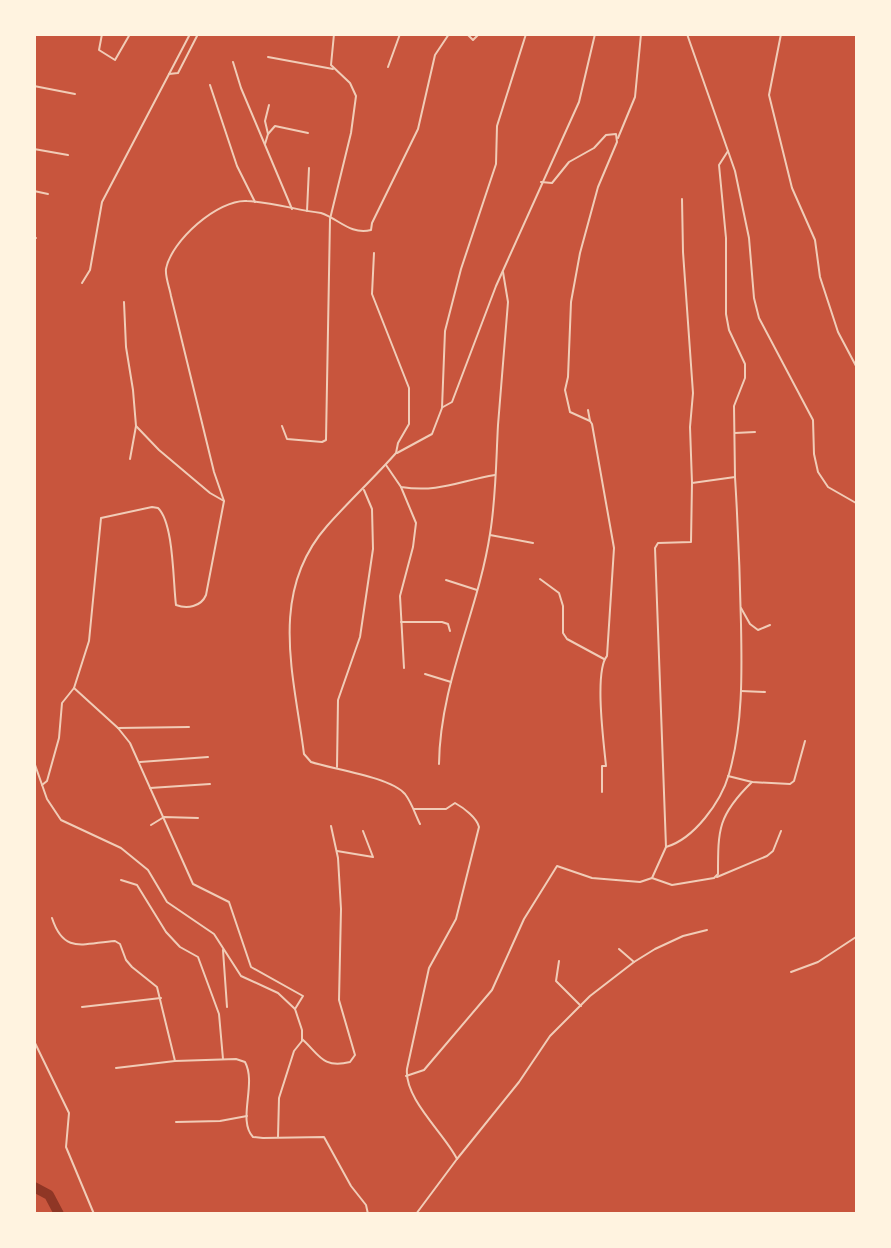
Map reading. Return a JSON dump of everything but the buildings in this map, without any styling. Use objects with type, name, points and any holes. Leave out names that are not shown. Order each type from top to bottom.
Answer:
[{"type":"street","points":[[102,34],[99,50],[116,60],[130,34]]},
{"type":"street","points":[[82,283],[90,270],[102,202],[190,34]]},
{"type":"street","points":[[169,74],[178,73],[198,34]]},
{"type":"street","points":[[333,69],[334,34]]},
{"type":"street","points":[[388,67],[389,57],[400,34]]},
{"type":"street","points":[[42,785],[47,781],[59,738],[62,703],[74,688],[91,627],[101,518],[152,507],[162,512],[171,546],[176,605],[189,607],[200,603],[206,595],[224,501],[214,472],[166,270],[176,248],[211,213],[231,204],[246,201],[331,216],[348,229],[371,230],[372,222],[418,129],[435,55],[449,34]]},
{"type":"street","points":[[467,34],[473,40],[479,34]]},
{"type":"street","points":[[420,824],[406,795],[394,785],[337,767],[311,762],[304,754],[288,615],[298,573],[320,536],[396,453],[432,434],[442,408],[444,331],[461,269],[496,164],[496,126],[526,34]]},
{"type":"street","points":[[442,408],[452,402],[541,182],[579,102],[595,34]]},
{"type":"street","points":[[590,421],[570,412],[566,398],[571,302],[585,230],[622,126],[635,97],[641,34]]},
{"type":"street","points":[[687,34],[742,195],[759,318],[813,420],[814,454],[818,472],[828,487],[856,503]]},
{"type":"street","points":[[782,34],[769,95],[792,188],[815,240],[820,277],[836,326],[856,366]]},
{"type":"street","points":[[268,57],[333,69],[350,83],[356,96],[351,133],[331,216],[326,440],[322,442],[287,439],[282,426]]},
{"type":"street","points":[[233,62],[240,88],[292,209]]},
{"type":"street","points":[[210,85],[237,166],[255,203]]},
{"type":"street","points":[[34,86],[75,94]]},
{"type":"street","points":[[265,144],[267,134],[265,121],[269,105]]},
{"type":"street","points":[[267,134],[271,128],[279,126],[308,133]]},
{"type":"street","points":[[541,182],[552,183],[569,162],[594,148],[622,126]]},
{"type":"street","points":[[612,133],[618,138]]},
{"type":"street","points":[[34,149],[68,155]]},
{"type":"street","points":[[666,847],[692,834],[729,777],[736,744],[741,691],[734,406],[745,378],[745,364],[729,330],[726,314],[726,238],[719,165],[728,151]]},
{"type":"street","points":[[306,211],[309,168]]},
{"type":"street","points":[[34,191],[48,194]]},
{"type":"street","points":[[652,878],[666,847],[655,548],[658,543],[691,542],[690,427],[693,393],[683,252],[682,199]]},
{"type":"street","points":[[374,253],[372,294],[410,388],[409,424],[398,443],[396,453]]},
{"type":"street","points":[[439,764],[442,713],[490,535],[508,302],[503,272]]},
{"type":"street","points":[[124,302],[126,347],[134,390],[136,426],[130,459]]},
{"type":"street","points":[[588,410],[614,548],[601,710],[606,766],[602,766],[602,792]]},
{"type":"street","points":[[136,426],[159,450],[210,493],[224,501]]},
{"type":"street","points":[[735,433],[755,432]]},
{"type":"street","points":[[386,465],[401,487],[416,524],[413,547],[400,596],[404,668]]},
{"type":"street","points":[[401,487],[450,487],[495,475]]},
{"type":"street","points":[[692,483],[735,477]]},
{"type":"street","points":[[337,767],[338,700],[353,663],[360,637],[374,549],[372,509],[364,490]]},
{"type":"street","points":[[490,535],[533,543]]},
{"type":"street","points":[[540,579],[559,592],[563,606],[563,633],[567,639],[604,659]]},
{"type":"street","points":[[446,580],[477,590]]},
{"type":"street","points":[[740,605],[754,629],[758,630],[770,625]]},
{"type":"street","points":[[401,622],[442,622],[448,624],[450,631]]},
{"type":"street","points":[[425,674],[451,682]]},
{"type":"street","points":[[74,688],[118,728],[130,743],[193,884],[229,902],[251,967],[303,996],[295,1009]]},
{"type":"street","points":[[741,691],[765,692]]},
{"type":"street","points":[[118,728],[189,727]]},
{"type":"street","points":[[729,777],[752,782],[784,784],[794,781],[805,741]]},
{"type":"street","points":[[140,762],[208,757]]},
{"type":"street","points":[[34,762],[53,810],[62,820],[122,848],[148,870],[167,902],[214,934],[235,969],[246,981],[278,993],[295,1009],[302,1039],[314,1055],[332,1064],[350,1062],[355,1055],[339,1000],[342,924],[337,851],[331,826]]},
{"type":"street","points":[[714,878],[718,874],[720,825],[725,813],[752,782]]},
{"type":"street","points":[[150,788],[210,784]]},
{"type":"street","points":[[414,809],[446,809],[455,804],[479,823],[456,919],[429,968],[406,1076],[416,1099],[457,1157]]},
{"type":"street","points":[[151,825],[164,817],[198,818]]},
{"type":"street","points":[[337,851],[373,857],[363,831]]},
{"type":"street","points":[[406,1076],[424,1070],[492,990],[524,919],[557,866],[592,878],[640,882],[652,878],[672,885],[723,875],[773,851],[781,831]]},
{"type":"street","points":[[718,874],[723,875]]},
{"type":"street","points":[[121,880],[137,885],[166,932],[180,947],[198,957],[219,1014],[223,1059]]},
{"type":"street","points":[[52,918],[58,936],[64,941],[80,944],[115,941],[120,944],[126,960],[157,987],[175,1061]]},
{"type":"street","points":[[416,1214],[457,1157],[463,1154],[519,1082],[550,1036],[581,1006],[634,962],[674,939],[707,930]]},
{"type":"street","points":[[791,972],[818,962],[856,937]]},
{"type":"street","points":[[223,947],[226,1007]]},
{"type":"street","points":[[619,949],[634,962]]},
{"type":"street","points":[[559,961],[556,981],[581,1006]]},
{"type":"street","points":[[82,1007],[161,998]]},
{"type":"street","points":[[278,1137],[279,1098],[294,1051],[302,1039]]},
{"type":"street","points":[[34,1041],[69,1113],[66,1148],[94,1214]]},
{"type":"street","points":[[116,1068],[175,1061],[223,1059],[236,1059],[247,1064],[249,1081],[247,1126],[253,1137],[317,1136],[327,1140],[344,1174],[366,1205],[368,1214]]},
{"type":"street","points":[[176,1122],[220,1121],[247,1116]]},
{"type":"waterway","points":[[34,1187],[49,1195],[59,1214]]}]
